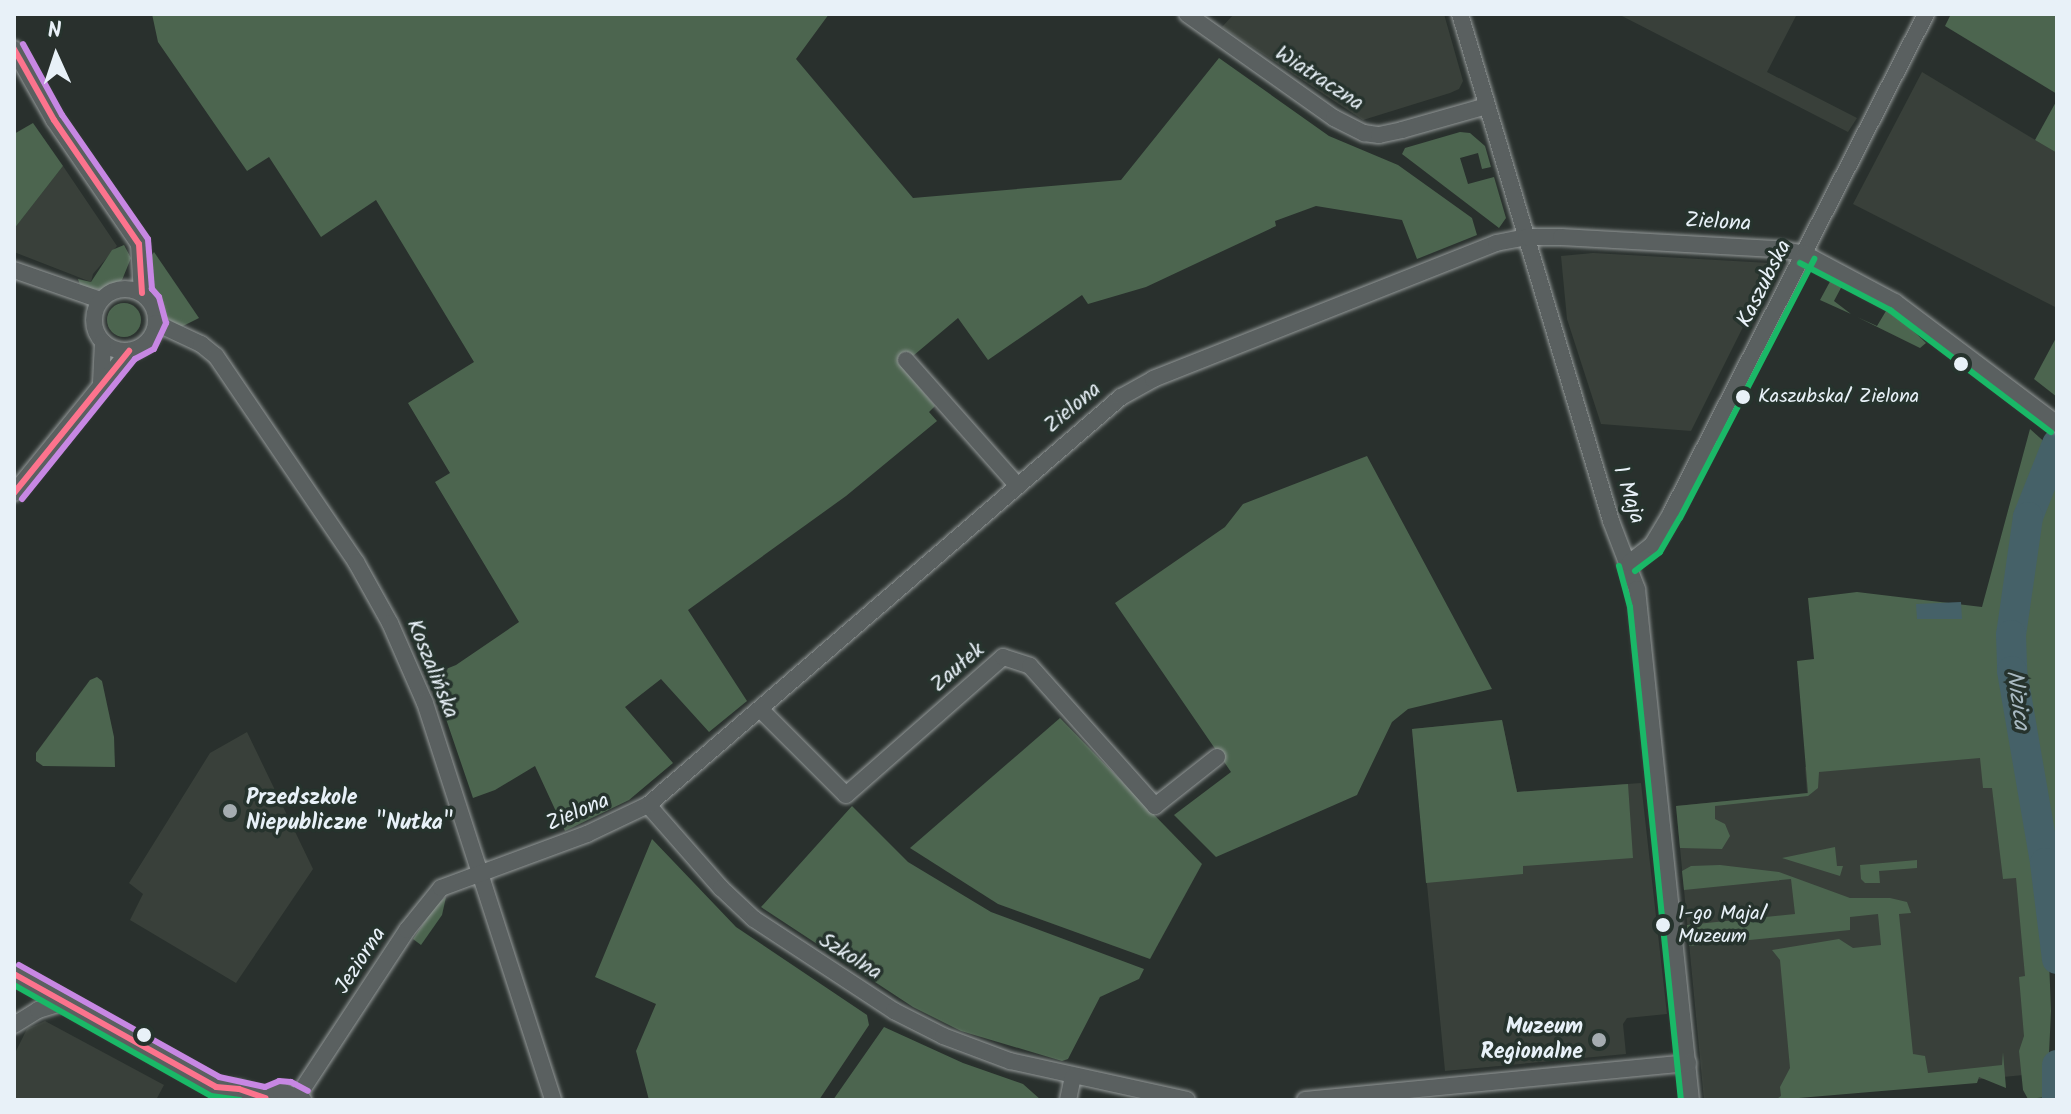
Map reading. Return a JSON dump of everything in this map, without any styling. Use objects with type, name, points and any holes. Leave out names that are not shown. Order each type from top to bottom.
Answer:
[{"type":"street","name":"Wiatraczna","points":[[1187,14],[1334,118],[1364,133],[1379,135],[1402,130],[1487,106]]},
{"type":"street","name":"1 Maja","points":[[1460,14],[1611,521],[1629,563],[1640,605],[1691,1100]]},
{"type":"street","name":"Kaszubska","points":[[1629,563],[1652,545],[1671,513],[1926,14]]},
{"type":"street","points":[[14,49],[40,98],[139,244],[134,291]]},
{"type":"street","name":"Zielona","points":[[481,873],[587,834],[648,805],[761,710],[1106,407],[1153,379],[1496,243],[1526,237],[1779,249],[1805,254],[1895,302],[2055,422]]},
{"type":"street","points":[[14,270],[66,291],[100,300]]},
{"type":"street","points":[[66,291],[94,317],[103,342],[101,383]]},
{"type":"street","points":[[14,493],[129,351],[147,342],[156,323],[150,301],[134,291],[107,293],[100,300],[94,317]]},
{"type":"street","name":"Koszalińska","points":[[156,323],[201,344],[216,356],[356,562],[412,671],[481,873],[553,1100]]},
{"type":"street","points":[[103,342],[110,348],[129,351]]},
{"type":"street","points":[[906,360],[1017,485]]},
{"type":"street","name":"Zaułek","points":[[761,710],[846,795],[1003,657],[1030,666],[1155,806],[1217,757]]},
{"type":"street","name":"Szkolna","points":[[648,805],[721,888],[754,919],[894,1011],[943,1036],[1010,1061],[1187,1100]]},
{"type":"street","name":"Jeziorna","points":[[301,1098],[430,898],[441,888],[481,873]]},
{"type":"street","points":[[14,974],[216,1087],[229,1100]]},
{"type":"street","points":[[14,1025],[38,1010],[65,1002]]},
{"type":"street","points":[[1305,1100],[1688,1063]]},
{"type":"street","points":[[1068,1100],[1073,1077]]},
{"type":"street","points":[[216,1087],[239,1089],[264,1099],[281,1091],[301,1098]]},
{"type":"shaded area","points":[[1234,14],[1444,14],[1463,81],[1459,89],[1450,93],[1363,120],[1222,27]]},
{"type":"shaded area","points":[[1797,14],[1767,72],[1857,118],[1848,132],[1620,15]]},
{"type":"shaded area","points":[[1922,72],[2057,153],[2057,308],[1853,204]]},
{"type":"shaded area","points":[[63,166],[117,246],[93,274],[91,282],[14,252],[14,229]]},
{"type":"shaded area","points":[[1593,253],[1769,263],[1773,267],[1691,431],[1601,424],[1567,319],[1561,256]]},
{"type":"shaded area","points":[[1502,720],[1517,792],[1641,783],[1667,1014],[1627,1018],[1623,1024],[1626,1054],[1445,1071],[1412,729]]},
{"type":"shaded area","name":"Przedszkole Niepubliczne \"Nutka\"","points":[[247,732],[313,869],[236,983],[130,920],[143,894],[129,883],[210,753]]},
{"type":"shaded area","points":[[2015,750],[2044,1073],[1766,1100],[1704,1100],[1676,806],[1807,793],[1805,767]]},
{"type":"shaded area","points":[[45,1021],[164,1085],[156,1100],[14,1100],[14,1055],[27,1029]]},
{"type":"green space","points":[[152,14],[829,14],[796,59],[913,198],[1121,180],[1219,58],[1329,136],[1398,165],[1472,218],[1477,235],[1417,259],[1402,220],[1316,206],[1275,221],[1276,226],[1146,287],[1088,304],[1082,295],[988,360],[958,318],[901,366],[935,406],[929,412],[937,421],[846,496],[688,610],[747,701],[709,732],[661,679],[625,707],[673,763],[629,800],[565,831],[535,766],[495,790],[473,798],[431,675],[456,665],[519,622],[435,482],[450,473],[408,403],[474,362],[376,200],[321,237],[269,157],[247,171],[158,42]]},
{"type":"green space","points":[[1951,14],[2057,14],[2057,94],[1945,26]]},
{"type":"green space","points":[[2057,100],[2057,153],[2035,140]]},
{"type":"green space","points":[[33,123],[63,166],[14,229],[14,134]]},
{"type":"green space","points":[[1460,132],[1470,133],[1485,146],[1491,167],[1482,169],[1478,153],[1460,158],[1468,184],[1494,177],[1506,218],[1499,228],[1402,154],[1405,148]]},
{"type":"green space","points":[[124,245],[131,258],[122,280],[104,290],[81,288],[78,279],[91,282],[112,250]]},
{"type":"green space","points":[[154,252],[199,318],[181,327],[163,316],[153,299],[150,258]]},
{"type":"green space","points":[[1833,276],[1843,284],[1834,301],[1851,314],[1820,300]]},
{"type":"green space","points":[[124,303],[136,308],[141,320],[136,332],[124,337],[112,332],[107,320],[112,308]]},
{"type":"green space","points":[[1891,310],[1926,343],[1920,348],[1857,317],[1877,326],[1886,311]]},
{"type":"green space","points":[[2057,336],[2057,397],[2034,379]]},
{"type":"green space","points":[[2030,429],[2049,446],[2032,485],[2013,556],[2001,628],[2002,659],[2047,907],[2051,1011],[2047,1097],[2028,1099],[2023,1090],[2019,1051],[2024,1036],[2019,977],[2025,976],[2016,878],[2003,879],[1992,788],[1983,788],[1980,758],[1819,772],[1818,788],[1808,796],[1715,806],[1715,819],[1725,824],[1730,836],[1722,849],[1680,848],[1676,806],[1808,793],[1797,661],[1814,659],[1808,598],[1857,592],[1982,607]]},
{"type":"green space","points":[[2057,455],[2057,915],[2018,671],[2016,635],[2033,518]]},
{"type":"green space","points":[[1367,456],[1492,689],[1408,709],[1392,722],[1357,795],[1216,857],[1174,815],[1231,772],[1115,603],[1225,527],[1243,504]]},
{"type":"green space","points":[[97,677],[102,681],[114,737],[115,767],[43,766],[36,761],[36,753],[90,680]]},
{"type":"green space","points":[[1060,718],[1202,864],[1150,959],[998,904],[910,848]]},
{"type":"green space","points":[[1502,720],[1517,792],[1628,784],[1633,858],[1523,866],[1523,874],[1426,883],[1412,729]]},
{"type":"green space","points":[[852,806],[908,862],[991,912],[1144,969],[1139,979],[1100,997],[1068,1059],[1062,1061],[961,1031],[913,1007],[761,907]]},
{"type":"green space","points":[[652,839],[736,927],[867,1015],[869,1025],[819,1100],[649,1100],[636,1051],[656,1004],[595,977]]},
{"type":"green space","points":[[1835,847],[1837,866],[1843,866],[1840,876],[1782,858]]},
{"type":"green space","points":[[1917,860],[1917,868],[1879,871],[1880,883],[1865,883],[1861,879],[1860,865]]},
{"type":"green space","points":[[1720,865],[1779,872],[1850,898],[1890,898],[1907,902],[1911,913],[1899,914],[1913,1054],[1925,1056],[1928,1073],[2002,1065],[2003,1052],[2006,1088],[1979,1077],[1977,1083],[1775,1100],[1781,1096],[1780,1087],[1790,1068],[1780,960],[1772,950],[1839,939],[1853,948],[1881,945],[1878,914],[1850,917],[1850,930],[1689,946],[1687,925],[1795,914],[1791,879],[1684,890],[1682,871],[1691,866]]},
{"type":"green space","points":[[446,897],[442,915],[421,945],[413,939],[435,906]]},
{"type":"green space","points":[[884,1027],[963,1063],[1023,1084],[1041,1100],[833,1100]]},
{"type":"water","points":[[1961,602],[1962,619],[1917,619],[1916,604]]},
{"type":"waterway","name":"Nizica","points":[[2057,444],[2028,517],[2011,635],[2012,671],[2045,863],[2057,959]]},
{"type":"waterway","name":"Nizica","points":[[2057,1065],[2057,1100]]},
{"type":"transit line","points":[[22,499],[135,359],[154,349],[166,323],[159,297],[152,289],[148,239],[62,115],[23,44]]},
{"type":"transit line","points":[[14,49],[54,120],[139,244],[142,293]]},
{"type":"transit line","points":[[1635,571],[1660,552],[1680,518],[1814,259]]},
{"type":"transit line","points":[[1800,263],[1890,310],[2051,432]]},
{"type":"transit line","points":[[14,493],[129,351]]},
{"type":"transit line","points":[[1619,566],[1630,607],[1681,1100]]},
{"type":"transit line","points":[[19,965],[219,1077],[265,1087],[279,1081],[291,1082],[308,1091]]},
{"type":"transit line","points":[[14,974],[216,1087],[239,1089],[265,1098]]},
{"type":"transit line","points":[[14,985],[211,1096],[240,1100]]},
{"type":"place","name":"Kaszubska/ Zielona","points":[[1743,397]]},
{"type":"place","name":"Przedszkole Niepubliczne \"Nutka\"","points":[[230,811]]},
{"type":"place","name":"1-go Maja/ Muzeum","points":[[1663,925]]},
{"type":"place","name":"Muzeum Regionalne","points":[[1599,1040]]}]
